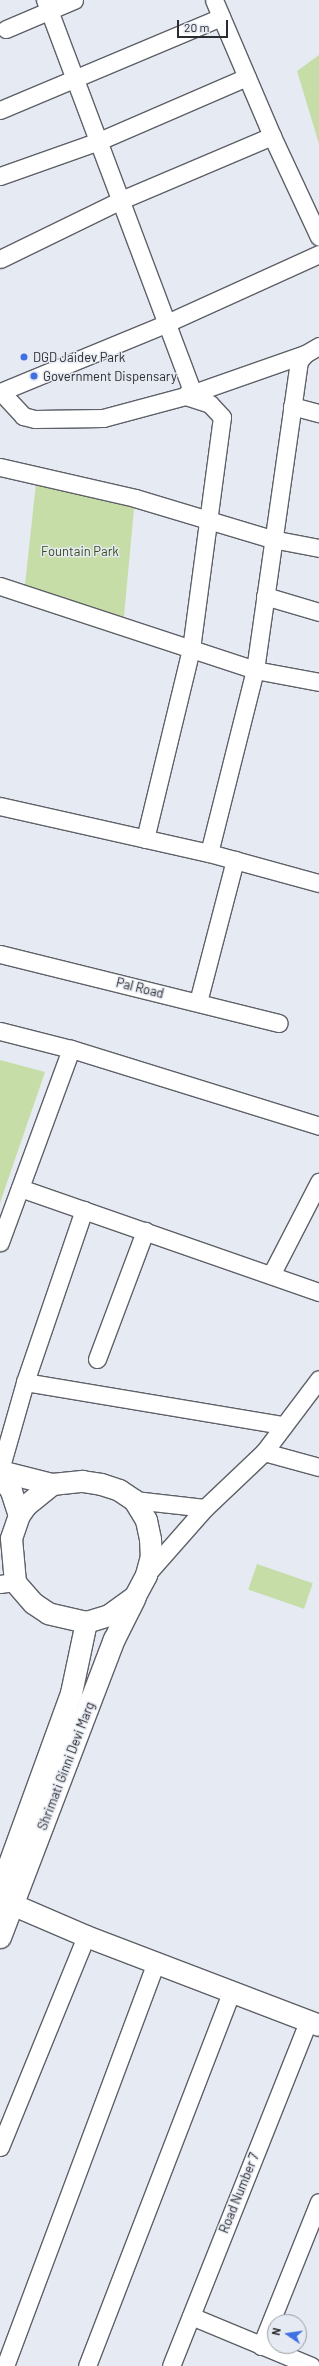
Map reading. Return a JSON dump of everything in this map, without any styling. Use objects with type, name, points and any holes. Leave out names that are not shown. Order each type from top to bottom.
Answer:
[{"type":"street","points":[[6,28],[47,6],[74,0]]},
{"type":"street","points":[[214,0],[272,136],[319,237]]},
{"type":"street","points":[[47,6],[122,200],[191,388],[185,396]]},
{"type":"street","points":[[0,110],[221,17]]},
{"type":"street","points":[[0,176],[98,141],[247,77]]},
{"type":"street","points":[[0,259],[122,200],[272,136]]},
{"type":"street","points":[[312,350],[185,396],[103,418],[34,419],[23,416],[0,392],[167,323],[319,254]]},
{"type":"street","points":[[209,852],[255,670],[272,539],[299,361],[312,350]]},
{"type":"street","points":[[145,838],[191,649],[222,417],[210,404],[185,396]]},
{"type":"street","points":[[292,406],[319,413]]},
{"type":"street","points":[[0,467],[135,498],[272,539],[319,548]]},
{"type":"street","points":[[0,586],[255,670],[319,682]]},
{"type":"street","points":[[265,596],[319,612]]},
{"type":"street","points":[[0,806],[209,852],[319,883]]},
{"type":"street","points":[[198,1002],[235,860]]},
{"type":"street","name":"Pal Road","points":[[0,954],[279,1023]]},
{"type":"street","points":[[0,1031],[71,1049],[319,1126]]},
{"type":"street","points":[[0,1242],[71,1049]]},
{"type":"street","points":[[271,1275],[319,1182]]},
{"type":"street","points":[[20,1188],[319,1292]]},
{"type":"street","points":[[84,1210],[25,1382],[0,1471],[52,1484],[82,1481],[100,1484],[119,1490],[134,1500],[206,1508]]},
{"type":"street","points":[[97,1359],[145,1231]]},
{"type":"street","points":[[146,1575],[206,1508],[264,1452],[283,1425],[319,1380]]},
{"type":"street","points":[[25,1382],[283,1425]]},
{"type":"street","points":[[264,1452],[319,1467]]},
{"type":"street","points":[[0,1475],[11,1491],[19,1515]]},
{"type":"street","points":[[52,1484],[26,1505],[19,1515],[11,1538],[4,1583],[48,1613],[86,1622],[110,1615],[135,1596]]},
{"type":"street","name":"Shrimati Ginni Devi Marg","points":[[0,1937],[7,1902],[114,1639],[146,1575],[151,1556],[150,1539],[146,1520],[134,1500]]},
{"type":"street","name":"Shrimati Ginni Devi Marg","points":[[0,1888],[71,1693],[86,1622]]},
{"type":"street","points":[[7,1902],[86,1936],[313,2023]]},
{"type":"street","points":[[0,2147],[86,1936]]},
{"type":"street","points":[[5,2366],[156,1962]]},
{"type":"street","points":[[87,2366],[232,1992]]},
{"type":"street","name":"Road Number 7","points":[[171,2366],[313,2023]]},
{"type":"street","points":[[261,2346],[319,2202]]},
{"type":"street","points":[[191,2316],[311,2366]]},
{"type":"green space","points":[[319,55],[319,144],[297,71]]},
{"type":"green space","name":"Fountain Park","points":[[37,474],[135,498],[123,627],[24,594]]},
{"type":"green space","points":[[0,1060],[45,1072],[0,1203]]},
{"type":"green space","points":[[257,1564],[313,1583],[304,1609],[248,1590]]},
{"type":"place","name":"DGD Jaidev Park","points":[[24,357]]},
{"type":"place","name":"Government Dispensary","points":[[34,376]]}]
